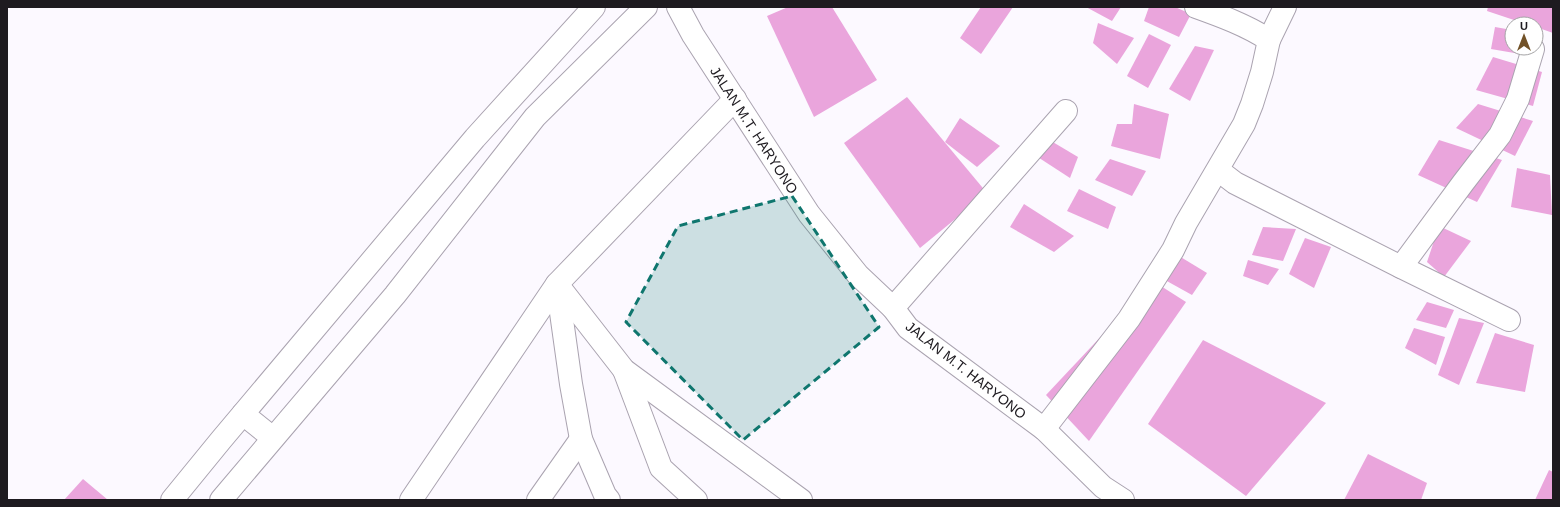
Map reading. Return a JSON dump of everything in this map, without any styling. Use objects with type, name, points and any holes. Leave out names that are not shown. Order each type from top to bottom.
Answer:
[{"type":"main road","points":[[172,500],[475,138],[594,7]]},
{"type":"main road","points":[[221,500],[395,295],[535,117],[646,7]]},
{"type":"main road","name":"JALAN M.T. HARYONO","points":[[678,7],[694,35],[809,214],[858,275],[893,308],[908,328],[1044,429],[1103,487],[1123,500]]},
{"type":"main road","points":[[1196,7],[1222,16],[1269,40]]},
{"type":"main road","points":[[1044,429],[1129,319],[1173,250],[1186,223],[1244,124],[1262,72],[1269,40],[1285,7]]},
{"type":"main road","points":[[1401,267],[1462,183],[1500,135],[1518,99],[1531,56]]},
{"type":"main road","points":[[411,500],[557,284],[735,99]]},
{"type":"main road","points":[[893,308],[1066,111]]},
{"type":"main road","points":[[1218,170],[1235,183],[1509,320]]},
{"type":"main road","points":[[557,284],[624,370],[801,500]]},
{"type":"main road","points":[[557,284],[571,384],[581,439],[605,495],[609,500]]},
{"type":"main road","points":[[624,370],[661,468],[696,500]]},
{"type":"main road","points":[[243,414],[273,438]]},
{"type":"main road","points":[[538,500],[581,439]]},
{"type":"highlighted area","points":[[792,196],[879,327],[743,440],[626,322],[678,226]]},
{"type":"building","points":[[788,7],[832,7],[877,80],[814,117],[767,16]]},
{"type":"building","points":[[981,7],[1013,7],[981,54],[960,38]]},
{"type":"building","points":[[1086,7],[1121,7],[1112,21]]},
{"type":"building","points":[[1149,7],[1175,7],[1191,14],[1179,37],[1144,21]]},
{"type":"building","points":[[1488,7],[1553,7],[1553,33],[1544,30],[1544,16],[1504,17],[1487,11]]},
{"type":"building","points":[[1098,23],[1134,38],[1117,64],[1093,43]]},
{"type":"building","points":[[1495,27],[1504,29],[1504,51],[1491,49]]},
{"type":"building","points":[[1149,34],[1171,45],[1148,88],[1127,76]]},
{"type":"building","points":[[1195,46],[1214,50],[1190,101],[1169,89]]},
{"type":"building","points":[[1493,57],[1542,72],[1533,106],[1476,90]]},
{"type":"building","points":[[907,97],[987,193],[920,248],[844,143]]},
{"type":"building","points":[[1134,104],[1169,114],[1160,159],[1111,146],[1117,124],[1132,124]]},
{"type":"building","points":[[1478,104],[1533,121],[1515,156],[1456,128]]},
{"type":"building","points":[[960,118],[1000,146],[977,167],[945,142]]},
{"type":"building","points":[[1041,135],[1078,157],[1070,178],[1030,152]]},
{"type":"building","points":[[1439,140],[1502,160],[1477,202],[1418,175]]},
{"type":"building","points":[[1110,159],[1146,171],[1132,196],[1095,180]]},
{"type":"building","points":[[1517,168],[1550,175],[1552,215],[1511,207]]},
{"type":"building","points":[[1079,189],[1116,207],[1108,229],[1067,211]]},
{"type":"building","points":[[1024,204],[1074,236],[1054,252],[1010,227]]},
{"type":"building","points":[[1439,226],[1471,241],[1444,277],[1427,262]]},
{"type":"building","points":[[1263,227],[1296,229],[1283,261],[1252,255]]},
{"type":"building","points":[[1305,238],[1331,247],[1314,288],[1289,274]]},
{"type":"building","points":[[1179,256],[1207,273],[1192,295],[1165,280]]},
{"type":"building","points":[[1248,260],[1279,269],[1268,285],[1243,276]]},
{"type":"building","points":[[1153,281],[1186,302],[1089,441],[1046,395]]},
{"type":"building","points":[[1427,302],[1454,310],[1446,328],[1416,320]]},
{"type":"building","points":[[1459,318],[1484,323],[1459,385],[1438,375]]},
{"type":"building","points":[[1414,328],[1445,337],[1436,365],[1405,348]]},
{"type":"building","points":[[1495,333],[1534,345],[1525,392],[1476,383]]},
{"type":"building","points":[[1203,340],[1326,403],[1246,496],[1148,424]]},
{"type":"building","points":[[1368,454],[1427,483],[1421,500],[1344,500]]},
{"type":"building","points":[[1549,470],[1553,472],[1553,500],[1535,500]]},
{"type":"building","points":[[83,479],[108,500],[64,500]]}]
